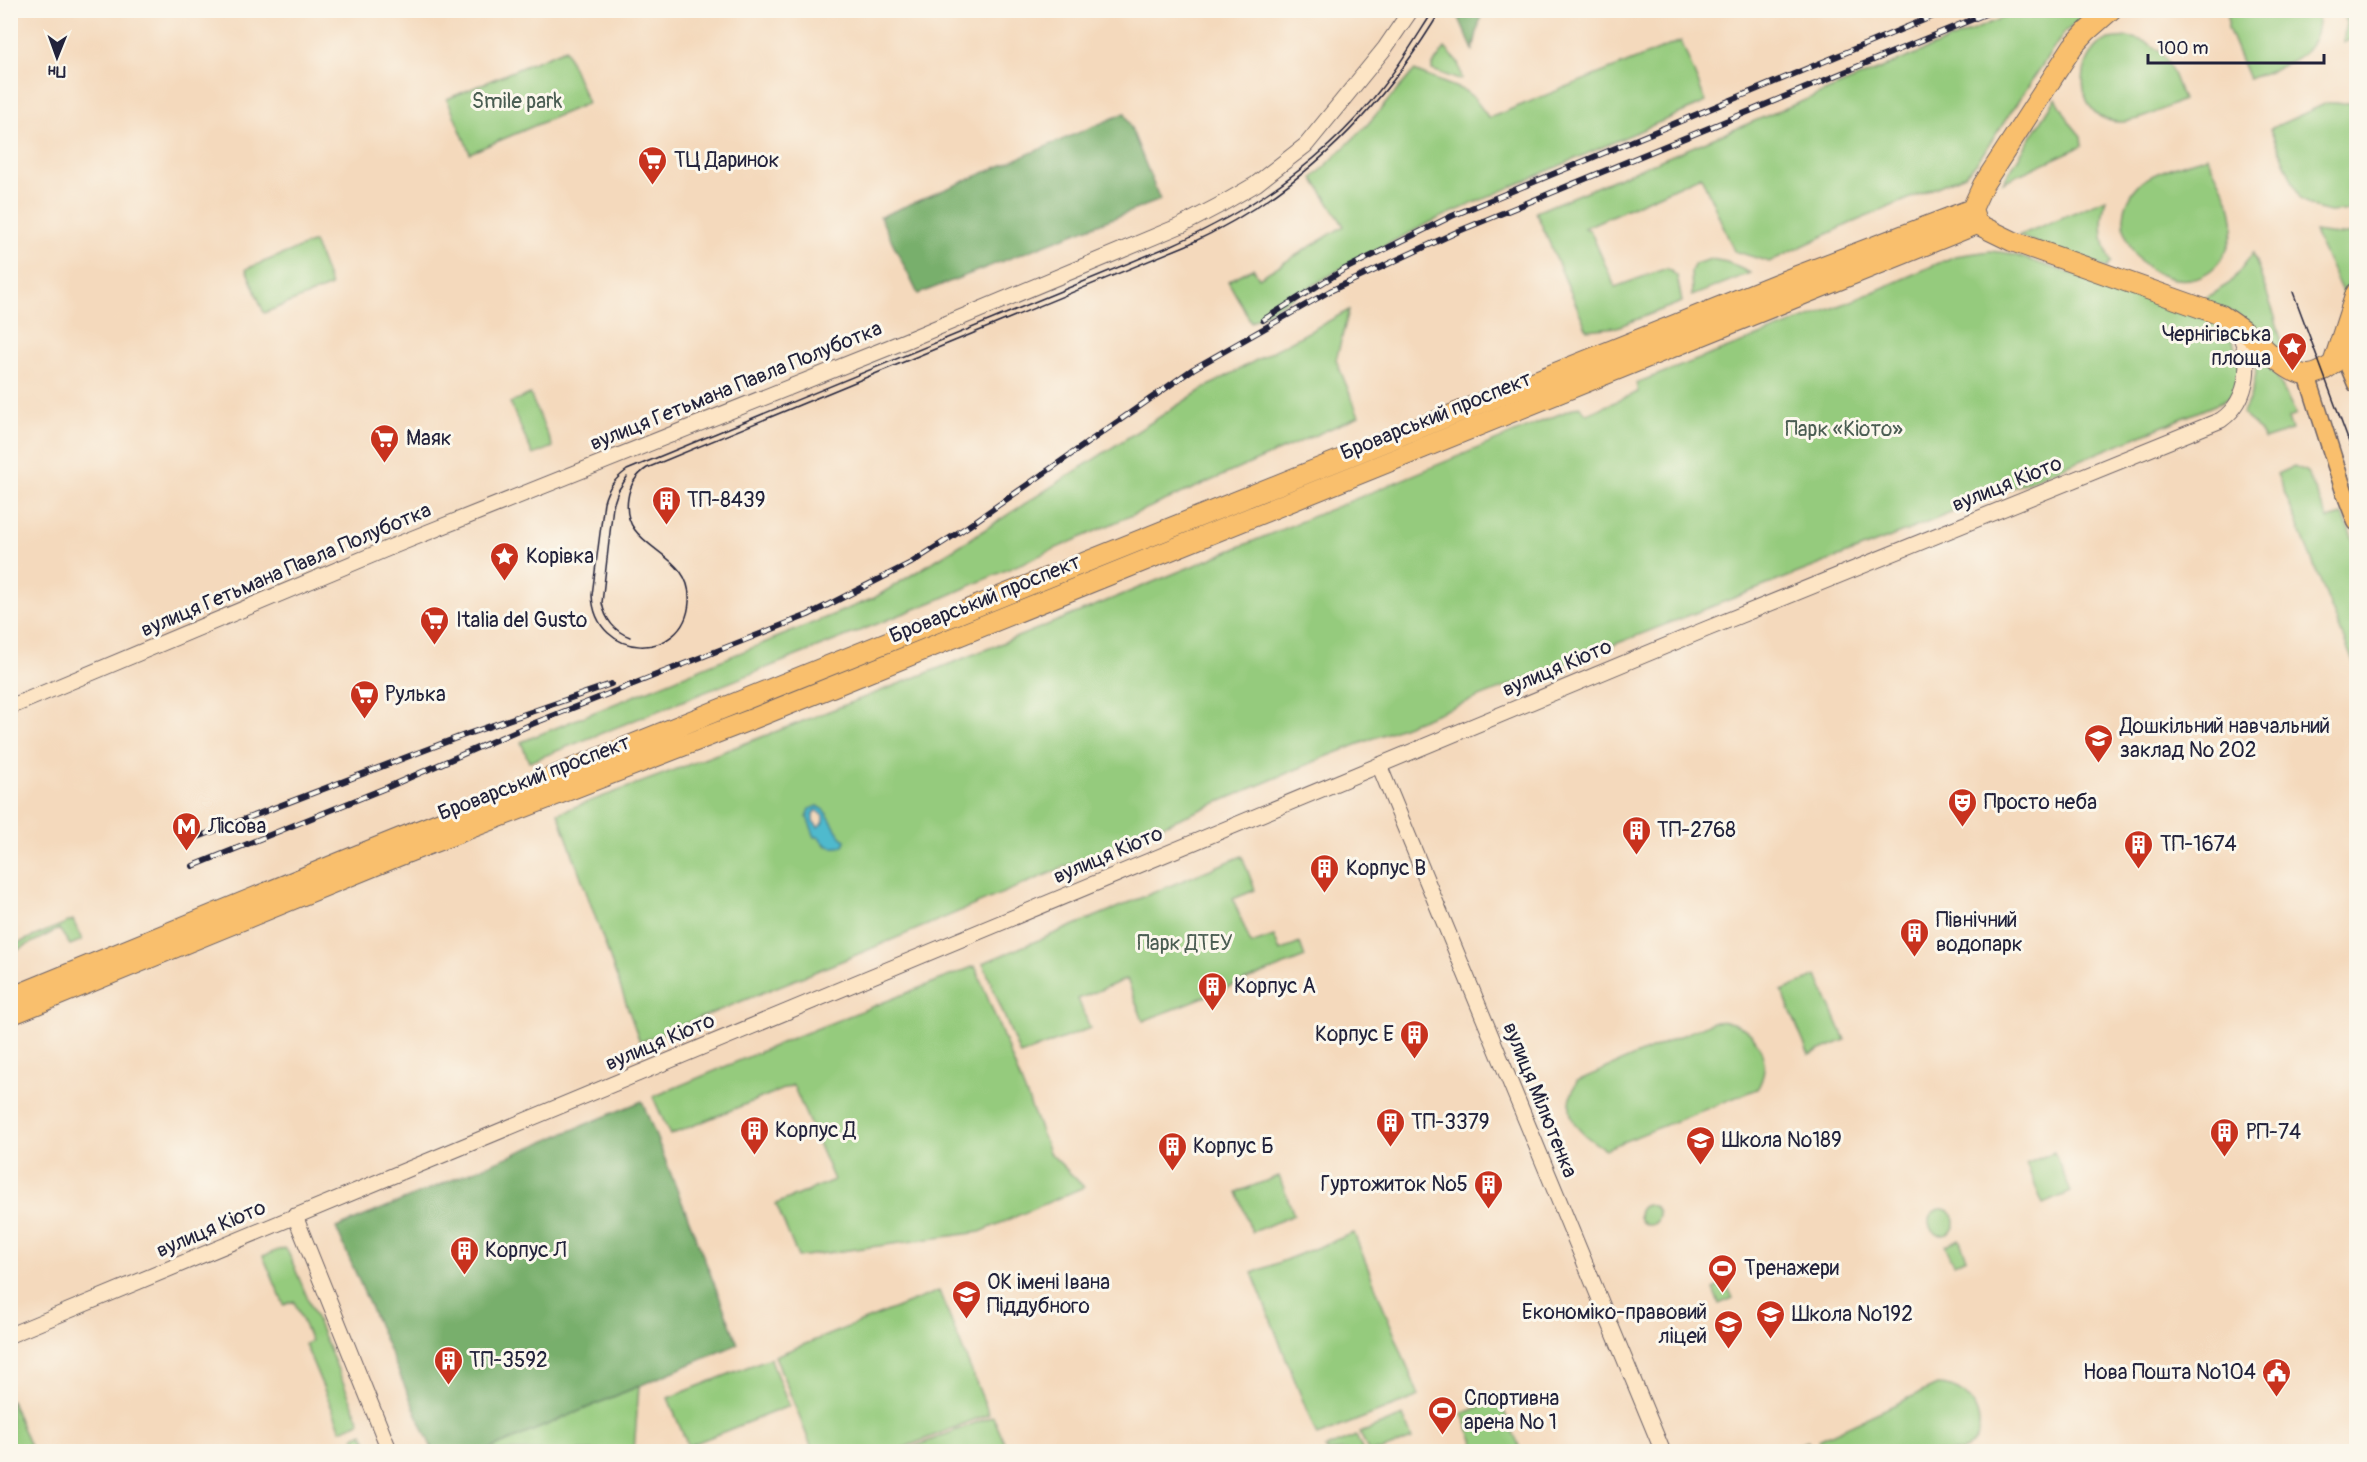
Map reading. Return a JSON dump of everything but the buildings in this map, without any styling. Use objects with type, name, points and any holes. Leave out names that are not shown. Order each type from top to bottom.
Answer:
[{"type":"highway","points":[[2111,10],[2073,46],[1983,185],[1974,216],[2013,241],[2221,315],[2282,364],[2307,375],[2326,369],[2333,364],[2356,293]]},
{"type":"highway","name":"Броварський проспект","points":[[10,998],[378,847],[1764,290],[1974,216]]},
{"type":"highway","name":"Броварський проспект","points":[[10,1015],[387,860],[755,718],[1974,216]]},
{"type":"main road","points":[[2340,346],[2353,364],[2356,384]]},
{"type":"main road","points":[[2307,375],[2356,522]]},
{"type":"street","name":"вулиця Гетьмана Павла Полуботка","points":[[10,707],[396,545],[905,341],[1182,225],[1238,195],[1291,158],[1322,127],[1378,57],[1411,10]]},
{"type":"street","name":"вулиця Кіото","points":[[10,1335],[1704,630],[2224,418],[2244,388],[2247,371],[2243,338],[2235,324]]},
{"type":"street","name":"вулиця Мілютенка","points":[[1379,765],[1663,1452]]},
{"type":"street","points":[[295,1216],[390,1452]]},
{"type":"green space","points":[[1456,11],[1482,11],[1473,50]]},
{"type":"green space","points":[[2019,11],[2090,11],[2064,33],[1978,161],[1965,175],[1849,224],[1769,262],[1734,251],[1701,176],[1584,228],[1590,230],[1615,287],[1667,268],[1677,276],[1682,302],[1617,327],[1587,330],[1536,212]]},
{"type":"green space","points":[[2228,11],[2318,11],[2314,40],[2298,57],[2288,63],[2249,79],[2228,28]]},
{"type":"green space","points":[[2344,11],[2356,11],[2356,37],[2343,43],[2346,23]]},
{"type":"green space","points":[[2126,37],[2149,44],[2158,50],[2170,67],[2183,100],[2145,117],[2121,122],[2106,119],[2094,112],[2087,101],[2084,73],[2088,60],[2096,48],[2107,40]]},
{"type":"green space","points":[[1681,41],[1706,102],[1435,220],[1349,264],[1251,322],[1228,281],[1253,268],[1259,278],[1344,226],[1313,178],[1367,125],[1414,71],[1465,91],[1474,98],[1489,118]]},
{"type":"green space","points":[[1445,48],[1458,62],[1462,79],[1459,80],[1432,70],[1432,66]]},
{"type":"green space","name":"Smile park","points":[[565,49],[588,103],[470,153],[447,99]]},
{"type":"green space","points":[[2056,98],[2081,136],[2082,146],[2003,182]]},
{"type":"green space","points":[[2327,103],[2356,105],[2356,210],[2330,212],[2315,208],[2300,199],[2270,129]]},
{"type":"green space","points":[[1125,113],[1160,200],[918,294],[880,217]]},
{"type":"green space","points":[[2207,156],[2232,212],[2233,228],[2230,240],[2226,251],[2214,268],[2198,277],[2181,279],[2164,276],[2148,267],[2135,254],[2126,237],[2124,217],[2126,206],[2134,190],[2146,179]]},
{"type":"green space","points":[[2106,199],[2102,231],[2111,262],[2106,268],[2018,236]]},
{"type":"green space","points":[[2314,232],[2337,235],[2356,233],[2356,269],[2344,296]]},
{"type":"green space","points":[[314,242],[331,286],[264,313],[246,269]]},
{"type":"green space","name":"Парк «Кіото»","points":[[1990,251],[2008,253],[2206,318],[2226,332],[2235,345],[2240,366],[2236,388],[2232,395],[2222,402],[1929,522],[1328,756],[844,960],[640,1042],[558,813],[943,666],[1198,564],[1579,406],[1587,414],[1638,392],[1636,383],[1857,299],[1955,256]],"holes":[[[818,806],[837,834],[826,846],[807,817]]]},
{"type":"green space","points":[[2253,253],[2275,317],[2285,355],[2249,323],[2230,311],[2207,301],[2207,297],[2230,283]]},
{"type":"green space","points":[[1711,259],[1727,262],[1750,273],[1692,296],[1691,271],[1695,264]]},
{"type":"green space","points":[[1349,310],[1336,360],[1359,416],[940,599],[529,762],[521,742],[874,598],[1203,389]]},
{"type":"green space","points":[[2256,352],[2276,375],[2296,414],[2288,418],[2292,430],[2264,439],[2254,424],[2242,414],[2254,384]]},
{"type":"green space","points":[[530,394],[553,447],[533,455],[510,403]]},
{"type":"green space","points":[[2294,466],[2307,472],[2328,519],[2343,515],[2356,547],[2356,669],[2277,474]]},
{"type":"green space","name":"Парк ДТЕУ","points":[[1242,856],[1255,890],[1233,899],[1251,944],[1274,936],[1280,951],[1300,943],[1305,957],[1143,1021],[1127,979],[1078,999],[1090,1028],[1020,1055],[983,963]]},
{"type":"green space","points":[[73,920],[82,940],[70,945],[59,929],[11,953],[11,946]]},
{"type":"green space","points":[[975,966],[1049,1152],[1084,1187],[980,1232],[798,1257],[776,1204],[834,1180],[793,1085],[670,1135],[653,1097],[788,1040]]},
{"type":"green space","points":[[1817,976],[1845,1040],[1809,1055],[1782,991]]},
{"type":"green space","points":[[1713,1022],[1739,1025],[1755,1039],[1763,1058],[1764,1069],[1757,1089],[1605,1149],[1579,1129],[1574,1122],[1570,1104],[1577,1081]]},
{"type":"green space","points":[[642,1101],[738,1344],[485,1451],[433,1451],[336,1228]]},
{"type":"green space","points":[[2054,1152],[2071,1192],[2043,1204],[2026,1164]]},
{"type":"green space","points":[[1279,1176],[1294,1215],[1252,1232],[1237,1192]]},
{"type":"green space","points":[[1649,1205],[1656,1208],[1659,1215],[1656,1222],[1649,1225],[1642,1222],[1639,1215],[1642,1208]]},
{"type":"green space","points":[[1942,1209],[1951,1213],[1955,1222],[1951,1231],[1942,1235],[1933,1231],[1929,1222],[1933,1213]]},
{"type":"green space","points":[[1354,1233],[1419,1396],[1317,1436],[1252,1273]]},
{"type":"green space","points":[[1959,1239],[1967,1258],[1954,1264],[1945,1245]]},
{"type":"green space","points":[[284,1248],[288,1252],[360,1422],[341,1430],[305,1344],[311,1341],[294,1301],[284,1305],[263,1256]]},
{"type":"green space","name":"Тренажери","points":[[1726,1283],[1733,1298],[1719,1304],[1713,1289]]},
{"type":"green space","points":[[939,1291],[989,1414],[895,1451],[813,1451],[775,1356]]},
{"type":"green space","points":[[770,1358],[789,1406],[688,1446],[668,1398]]},
{"type":"green space","points":[[1937,1385],[1951,1387],[1962,1393],[1971,1401],[1977,1412],[1978,1434],[1972,1444],[1961,1452],[1823,1451],[1818,1440]]},
{"type":"green space","points":[[639,1386],[634,1451],[485,1451]]},
{"type":"green space","points":[[1499,1399],[1521,1451],[1478,1451],[1462,1414]]},
{"type":"green space","points":[[11,1401],[32,1451],[11,1451]]},
{"type":"green space","points":[[993,1416],[1008,1451],[903,1451]]},
{"type":"green space","points":[[1403,1416],[1412,1439],[1380,1451],[1368,1451],[1360,1433]]},
{"type":"green space","points":[[363,1433],[371,1451],[360,1451],[354,1437]]},
{"type":"green space","points":[[1356,1436],[1363,1451],[1327,1451],[1325,1448]]},
{"type":"green space","points":[[1808,1441],[1812,1451],[1782,1451]]},
{"type":"water","points":[[818,806],[826,813],[845,840],[843,846],[829,846],[819,837],[815,837],[807,817],[810,809]],"holes":[[[816,810],[824,817],[824,822],[818,827],[813,821],[813,814]]]},
{"type":"tram line","points":[[1434,10],[1390,77],[1338,136],[1287,180],[1230,216],[1170,246],[627,470],[612,484],[604,502],[592,595],[597,617],[608,633],[623,642],[640,646],[657,644],[673,636],[684,622],[689,602],[687,584],[680,571],[644,540],[634,529],[628,516],[630,489],[637,477],[647,468],[1187,245],[1227,225],[1264,202],[1299,176],[1363,116],[1417,48],[1441,10]]},
{"type":"tram line","points":[[2293,292],[2356,461]]},
{"type":"tram line","points":[[627,477],[618,491],[613,506],[602,603],[612,624],[620,632],[630,637]]},
{"type":"railway","points":[[1263,320],[1343,270],[1452,216],[1948,10]]},
{"type":"railway","points":[[193,866],[388,787],[532,724],[808,615],[911,563],[967,527],[1193,369],[1330,291],[1459,231],[1995,10]]},
{"type":"railway","points":[[185,842],[459,737],[611,684]]},
{"type":"place","name":"ТЦ Даринок","points":[[653,186]]},
{"type":"place","name":"Чернігівська площа","points":[[2292,372]]},
{"type":"place","name":"Маяк","points":[[385,464]]},
{"type":"place","name":"ТП-8439","points":[[666,526]]},
{"type":"place","name":"Корівка","points":[[505,582]]},
{"type":"place","name":"Italia del Gusto","points":[[435,646]]},
{"type":"place","name":"Рулька","points":[[364,720]]},
{"type":"place","name":"Дошкільний навчальний заклад № 202","points":[[2099,764]]},
{"type":"place","name":"Просто неба","points":[[1963,828]]},
{"type":"place","name":"Лісова","points":[[187,852]]},
{"type":"place","name":"ТП-2768","points":[[1636,856]]},
{"type":"place","name":"ТП-1674","points":[[2139,870]]},
{"type":"place","name":"Корпус В","points":[[1325,894]]},
{"type":"place","name":"Північний водопарк","points":[[1915,958]]},
{"type":"place","name":"Корпус А","points":[[1213,1012]]},
{"type":"place","name":"Корпус Е","points":[[1415,1060]]},
{"type":"place","name":"ТП-3379","points":[[1390,1148]]},
{"type":"place","name":"Корпус Д","points":[[754,1156]]},
{"type":"place","name":"РП-74","points":[[2225,1158]]},
{"type":"place","name":"Школа №189","points":[[1701,1166]]},
{"type":"place","name":"Корпус Б","points":[[1172,1172]]},
{"type":"place","name":"Гуртожиток №5","points":[[1489,1210]]},
{"type":"place","name":"Корпус Л","points":[[464,1276]]},
{"type":"place","name":"Тренажери","points":[[1723,1294]]},
{"type":"place","name":"ОК імені Івана Піддубного","points":[[966,1320]]},
{"type":"place","name":"Школа №192","points":[[1771,1340]]},
{"type":"place","name":"Економіко-правовий ліцей","points":[[1728,1350]]},
{"type":"place","name":"ТП-3592","points":[[448,1386]]},
{"type":"place","name":"Нова Пошта №104","points":[[2277,1398]]},
{"type":"place","name":"Спортивна арена № 1","points":[[1443,1436]]}]
